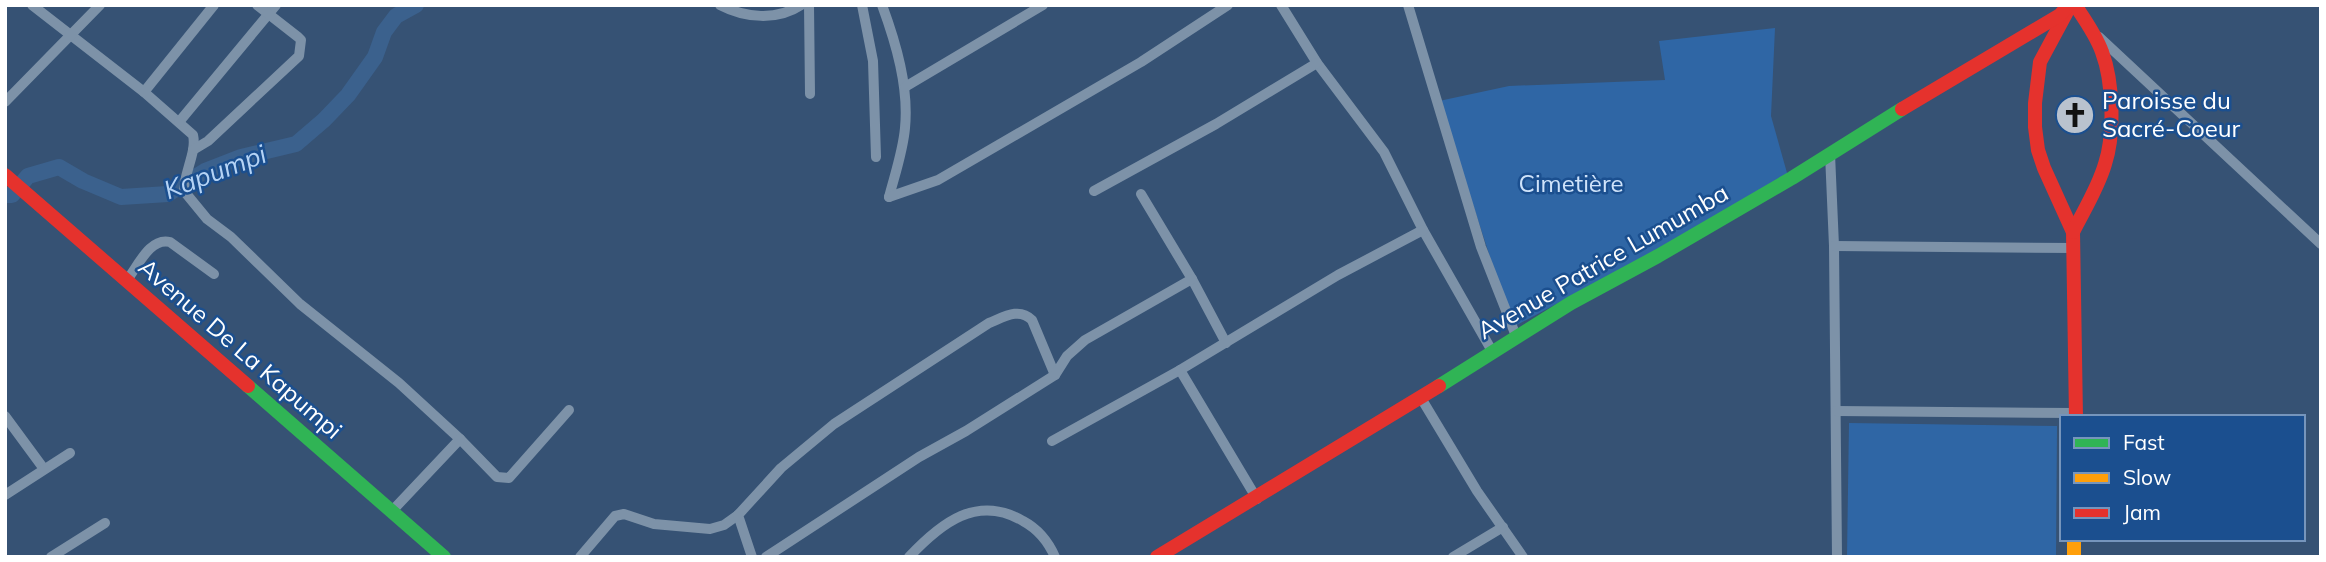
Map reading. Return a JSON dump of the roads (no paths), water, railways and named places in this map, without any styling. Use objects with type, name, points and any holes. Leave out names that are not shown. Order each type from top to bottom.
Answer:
[{"type":"street","points":[[32,5],[144,92],[194,135],[193,150],[184,175],[184,191],[207,219],[231,237],[300,304],[399,383],[497,477],[509,478],[569,410]]},
{"type":"street","points":[[5,102],[100,5]]},
{"type":"street","points":[[144,92],[214,5]]},
{"type":"street","points":[[193,150],[208,141],[299,55],[301,40],[257,5]]},
{"type":"street","points":[[179,122],[276,5]]},
{"type":"street","points":[[724,6],[759,17],[779,14],[801,5]]},
{"type":"street","points":[[809,5],[810,94]]},
{"type":"street","points":[[862,5],[873,61],[876,157]]},
{"type":"street","points":[[882,5],[905,87],[906,127],[889,197],[938,180],[1140,62],[1228,5]]},
{"type":"street","points":[[905,87],[1043,5]]},
{"type":"street","points":[[1281,5],[1317,63],[1384,152],[1423,230],[1492,351]]},
{"type":"street","points":[[1408,5],[1481,247],[1516,336]]},
{"type":"street","points":[[1836,411],[2076,415],[2076,248],[2073,232],[2043,168],[2038,150],[2035,103],[2040,62],[2072,5],[2094,32],[2321,244]]},
{"type":"street","name":"Avenue Patrice Lumumba","points":[[1157,557],[1257,499],[1571,303],[1793,178],[2060,15],[2072,5]]},
{"type":"street","points":[[2073,232],[2109,152],[2108,64],[2094,32]]},
{"type":"street","points":[[1094,191],[1216,124],[1317,63]]},
{"type":"street","points":[[1829,154],[1834,246],[1837,557]]},
{"type":"street","name":"Avenue De La Kapumpi","points":[[5,175],[444,557]]},
{"type":"street","points":[[1141,194],[1226,342]]},
{"type":"street","points":[[1052,441],[1180,370],[1338,275],[1423,230]]},
{"type":"street","points":[[127,280],[154,244],[162,240],[170,242],[214,274]]},
{"type":"street","points":[[1834,246],[2076,248]]},
{"type":"street","points":[[767,557],[919,457],[1055,375],[1067,356],[1085,340],[1192,279]]},
{"type":"street","points":[[580,557],[615,516],[624,514],[654,524],[710,529],[724,525],[738,515],[781,468],[834,424],[989,323],[1007,315],[1019,312],[1032,320],[1055,375]]},
{"type":"street","points":[[1180,370],[1257,499]]},
{"type":"street","points":[[1421,398],[1477,491],[1523,557]]},
{"type":"street","points":[[5,416],[44,469]]},
{"type":"street","points":[[392,511],[460,439]]},
{"type":"street","points":[[5,495],[70,453]]},
{"type":"street","points":[[909,557],[958,516],[977,510],[994,509],[1012,514],[1032,526],[1049,543],[1055,557]]},
{"type":"street","points":[[738,515],[752,557]]},
{"type":"street","points":[[51,557],[105,523]]},
{"type":"street","points":[[1453,557],[1503,527]]},
{"type":"waterway","name":"Kapumpi","points":[[5,195],[12,195],[28,176],[59,167],[83,181],[121,197],[168,194],[205,171],[241,157],[296,144],[348,95],[375,57],[384,32],[396,16],[416,5]]},
{"type":"place","name":"Paroisse du Sacré-Coeur","points":[[2075,115]]},
{"type":"park label","name":"Cimetière","points":[[1571,184]]}]
